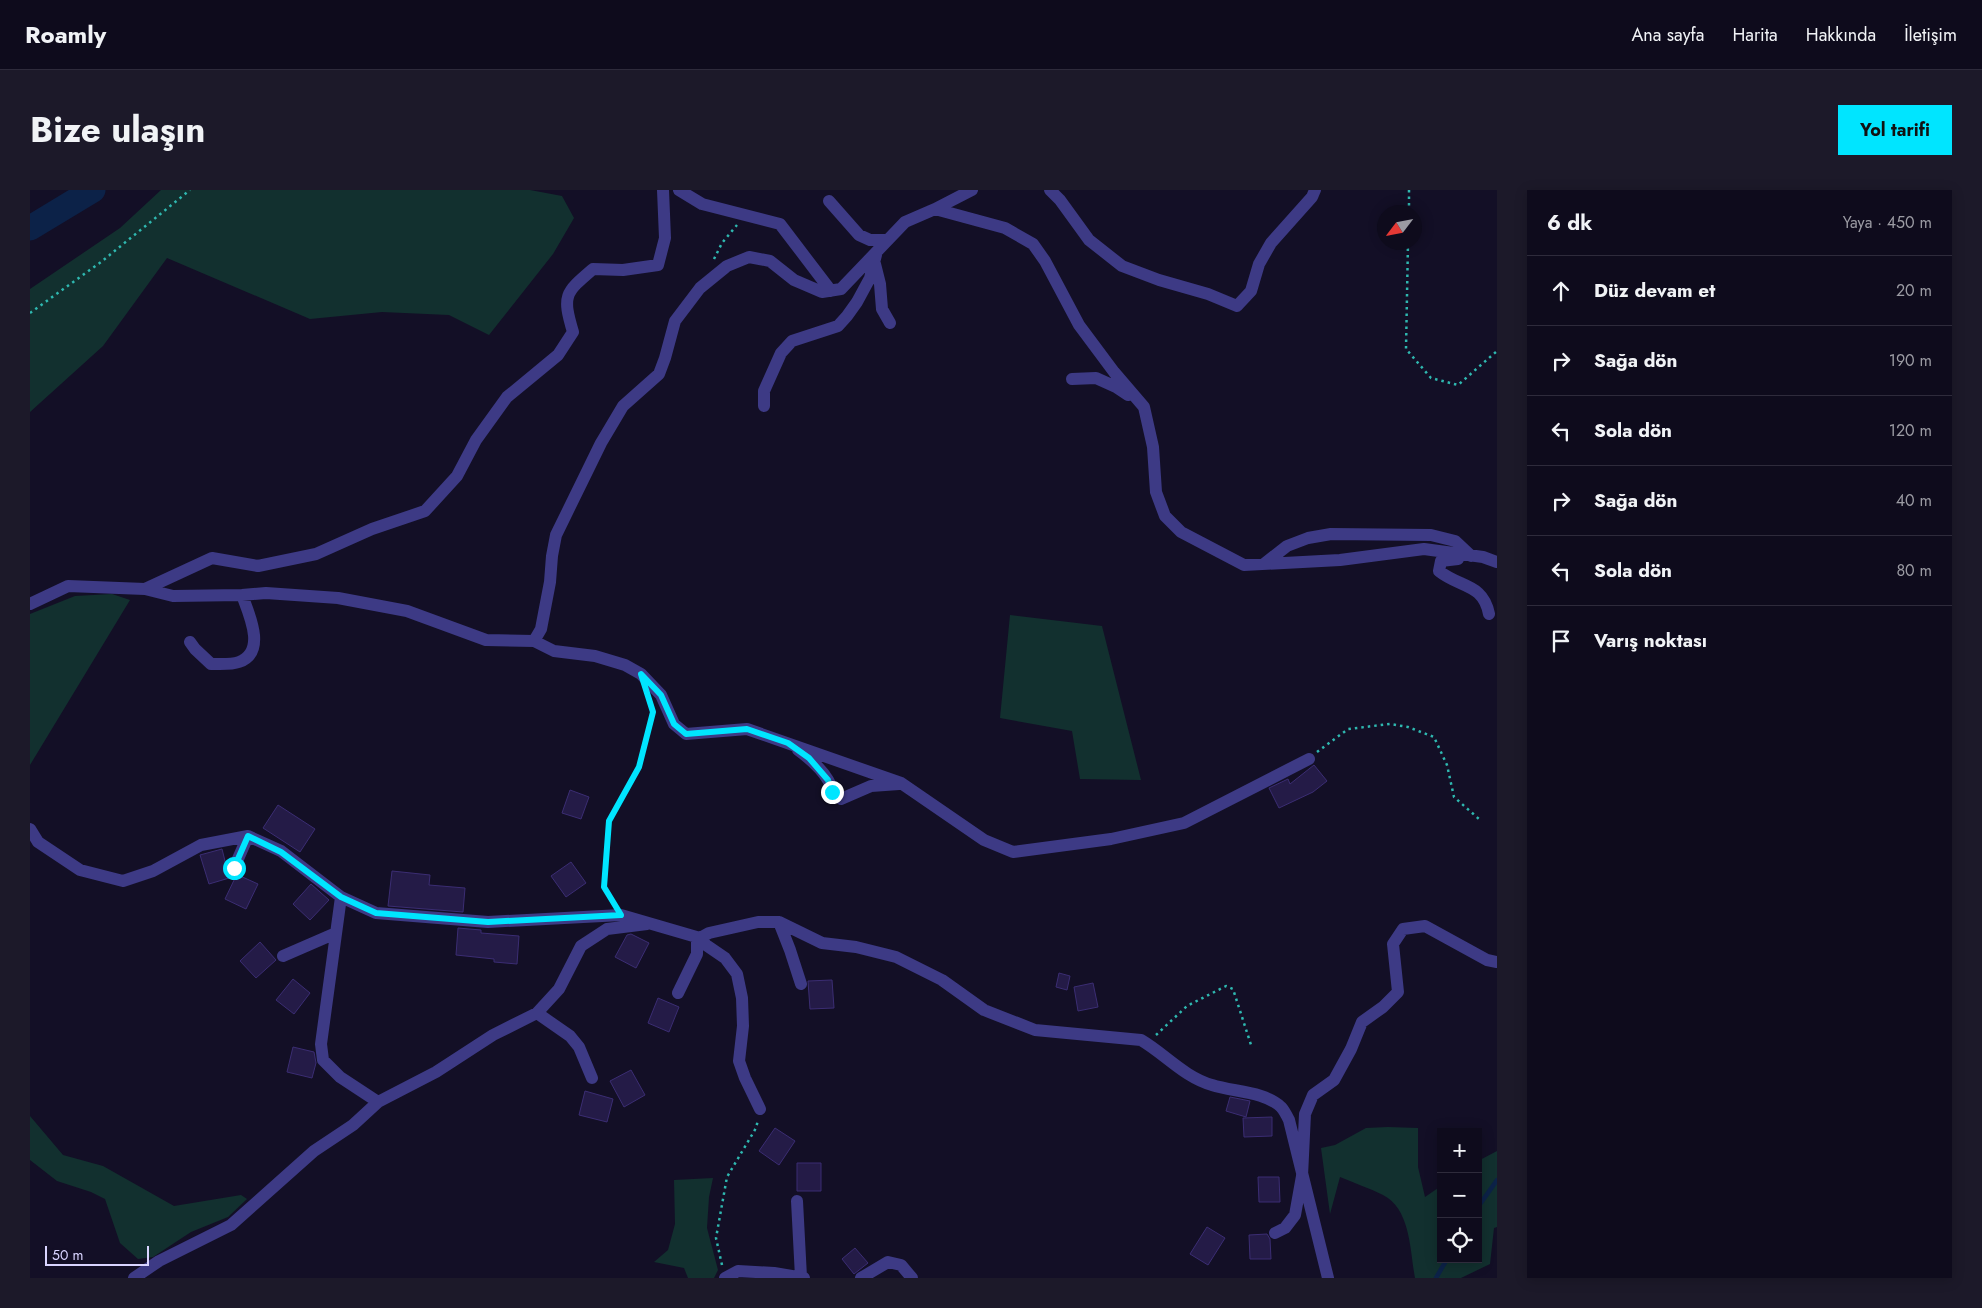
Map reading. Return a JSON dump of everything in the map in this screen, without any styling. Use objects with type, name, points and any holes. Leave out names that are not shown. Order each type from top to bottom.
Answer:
[{"type":"street","points":[[145,589],[212,558],[258,566],[316,554],[372,529],[425,510],[457,476],[476,440],[507,398],[558,355],[573,332],[566,310],[570,288],[593,268],[622,270],[658,265],[665,238],[663,190]]},
{"type":"street","points":[[679,190],[702,204],[780,224],[831,291]]},
{"type":"street","points":[[534,642],[541,629],[556,535],[601,442],[623,406],[659,374],[675,321],[700,288],[727,266],[749,257],[770,261],[794,280],[822,292],[841,289],[875,256],[886,240],[904,222],[972,190]]},
{"type":"street","points":[[1050,190],[1060,200],[1089,240],[1122,266],[1159,280],[1208,294],[1236,306],[1251,291],[1259,264],[1270,242],[1312,197],[1315,190]]},
{"type":"street","points":[[829,201],[859,235],[870,240],[886,240]]},
{"type":"street","points":[[935,209],[1005,228],[1033,244],[1046,260],[1079,325],[1114,372],[1144,407],[1153,447],[1156,492],[1165,516],[1181,532],[1244,565],[1340,560],[1424,549],[1497,562]]},
{"type":"street","points":[[875,256],[882,309],[890,323]]},
{"type":"street","points":[[764,406],[764,391],[781,353],[792,342],[838,326],[857,302],[870,278],[875,256]]},
{"type":"street","points":[[1072,379],[1096,378],[1116,387],[1144,407]]},
{"type":"street","points":[[1264,564],[1287,546],[1308,538],[1331,534],[1431,535],[1455,541],[1477,557]]},
{"type":"street","points":[[1477,557],[1441,561],[1438,571],[1448,578],[1481,593],[1487,603],[1489,614]]},
{"type":"street","points":[[30,604],[68,586],[145,589],[173,596],[266,593],[338,598],[407,610],[486,640],[534,642],[554,652],[595,656],[625,665],[641,674],[661,695],[674,724],[686,734],[747,729],[902,783],[984,840],[1013,852],[1111,839],[1184,823],[1309,759]]},
{"type":"street","points":[[190,642],[211,664],[239,662],[251,654],[254,641],[252,620],[242,595]]},
{"type":"street","points":[[788,743],[809,758],[828,780],[832,792],[841,800],[871,786],[902,783]]},
{"type":"street","points":[[30,830],[38,842],[80,870],[123,881],[154,871],[201,845],[248,836],[281,852],[341,897],[376,913],[488,922],[621,915],[699,938],[706,946],[725,958],[737,974],[742,998],[743,1026],[739,1061],[760,1109]]},
{"type":"street","points":[[234,868],[248,836]]},
{"type":"street","points":[[341,897],[321,1044],[323,1060],[340,1077],[378,1102]]},
{"type":"street","points":[[699,938],[758,922],[779,922],[822,943],[856,947],[896,957],[942,980],[984,1010],[1035,1030],[1141,1040],[1182,1071],[1210,1085],[1266,1098],[1281,1107],[1289,1120],[1328,1278]]},
{"type":"street","points":[[779,922],[801,984]]},
{"type":"street","points":[[134,1278],[159,1261],[231,1224],[314,1151],[353,1125],[378,1102],[436,1072],[493,1035],[538,1013],[559,989],[581,946],[607,929],[654,924]]},
{"type":"street","points":[[1275,1233],[1286,1228],[1295,1215],[1302,1176],[1305,1114],[1313,1095],[1334,1080],[1351,1050],[1362,1022],[1383,1007],[1398,992],[1393,944],[1403,929],[1425,926],[1487,960],[1497,962]]},
{"type":"street","points":[[283,956],[336,934]]},
{"type":"street","points":[[678,993],[697,954],[699,938]]},
{"type":"street","points":[[538,1013],[570,1036],[579,1048],[592,1078]]},
{"type":"street","points":[[726,1278],[738,1271],[774,1273],[803,1278],[797,1200]]},
{"type":"street","points":[[861,1278],[888,1262],[901,1265],[912,1278]]},
{"type":"path","points":[[30,314],[102,262],[190,190]]},
{"type":"path","points":[[1409,190],[1409,205]]},
{"type":"path","points":[[711,266],[722,243],[746,216]]},
{"type":"path","points":[[1408,250],[1406,349],[1431,378],[1458,385],[1497,351]]},
{"type":"path","points":[[621,915],[604,887],[609,821],[639,767],[653,712],[651,704]]},
{"type":"path","points":[[1309,759],[1348,730],[1390,724],[1408,727],[1434,738],[1447,765],[1454,797],[1479,819]]},
{"type":"path","points":[[1147,1043],[1187,1006],[1226,986],[1233,989],[1239,1002],[1252,1048]]},
{"type":"path","points":[[726,1278],[716,1238],[727,1177],[756,1128],[760,1109]]},
{"type":"green space","points":[[161,190],[530,190],[562,196],[574,218],[553,254],[489,335],[449,315],[382,312],[310,319],[167,258],[103,346],[30,412],[30,289],[120,228]]},
{"type":"green space","points":[[112,594],[130,600],[30,765],[30,614],[75,596]]},
{"type":"green space","points":[[1010,615],[1102,626],[1141,780],[1080,779],[1072,731],[1000,718]]},
{"type":"green space","points":[[30,1116],[63,1155],[103,1166],[174,1206],[241,1195],[247,1199],[228,1217],[191,1232],[153,1257],[138,1259],[120,1243],[105,1199],[91,1192],[57,1181],[30,1160]]},
{"type":"green space","points":[[1366,1128],[1418,1128],[1418,1167],[1425,1197],[1437,1189],[1437,1263],[1482,1263],[1482,1159],[1497,1151],[1497,1227],[1494,1228],[1490,1264],[1461,1278],[1415,1278],[1408,1232],[1399,1210],[1383,1195],[1340,1177],[1330,1214],[1321,1148],[1335,1145]]},
{"type":"green space","points":[[713,1178],[709,1197],[707,1228],[718,1270],[714,1278],[688,1278],[684,1268],[654,1262],[668,1250],[675,1224],[674,1180]]},
{"type":"building","points":[[1314,765],[1327,781],[1313,792],[1279,808],[1269,788],[1288,779],[1290,784]]},
{"type":"building","points":[[570,790],[589,797],[581,819],[562,813]]},
{"type":"building","points":[[278,805],[315,829],[300,852],[263,828]]},
{"type":"building","points":[[222,849],[228,873],[231,876],[238,875],[258,884],[246,909],[225,899],[236,876],[209,884],[200,855]]},
{"type":"building","points":[[571,862],[586,883],[566,897],[551,876]]},
{"type":"building","points":[[392,871],[430,875],[429,885],[465,888],[463,912],[388,906]]},
{"type":"building","points":[[311,884],[329,900],[310,920],[293,904]]},
{"type":"building","points":[[458,928],[481,930],[481,933],[519,936],[517,964],[494,962],[494,959],[456,955]]},
{"type":"building","points":[[631,934],[649,943],[636,968],[615,957],[627,935]]},
{"type":"building","points":[[260,942],[276,960],[256,978],[240,961]]},
{"type":"building","points":[[1059,973],[1070,976],[1067,990],[1056,987]]},
{"type":"building","points":[[293,979],[310,993],[294,1014],[276,1000]]},
{"type":"building","points":[[832,980],[834,1008],[810,1009],[808,981]]},
{"type":"building","points":[[1093,983],[1098,1007],[1078,1011],[1074,987]]},
{"type":"building","points":[[658,998],[679,1007],[669,1032],[648,1023]]},
{"type":"building","points":[[293,1047],[314,1052],[316,1063],[312,1078],[287,1072]]},
{"type":"building","points":[[631,1070],[645,1095],[624,1107],[610,1081]]},
{"type":"building","points":[[585,1091],[613,1099],[607,1122],[579,1115]]},
{"type":"building","points":[[1230,1097],[1250,1101],[1246,1117],[1226,1111]]},
{"type":"building","points":[[1272,1117],[1272,1136],[1244,1137],[1243,1118]]},
{"type":"building","points":[[775,1128],[795,1141],[779,1165],[759,1151]]},
{"type":"building","points":[[797,1163],[821,1163],[821,1191],[797,1191]]},
{"type":"building","points":[[1258,1177],[1279,1177],[1280,1202],[1259,1202]]},
{"type":"building","points":[[1207,1227],[1225,1238],[1208,1265],[1190,1254]]},
{"type":"building","points":[[1267,1234],[1270,1239],[1271,1259],[1250,1259],[1249,1235]]},
{"type":"building","points":[[855,1248],[868,1263],[854,1274],[842,1259]]},
{"type":"waterway","points":[[30,228],[93,190]]},
{"type":"waterway","points":[[1482,1201],[1497,1180]]},
{"type":"waterway","points":[[1436,1278],[1445,1263]]},
{"type":"route","points":[[234,868],[248,836],[281,852],[341,897],[376,913],[488,922],[621,915],[604,887],[609,821],[639,767],[653,712],[641,674],[661,695],[674,724],[686,734],[747,729],[788,743],[809,758],[828,780],[832,792]]}]
